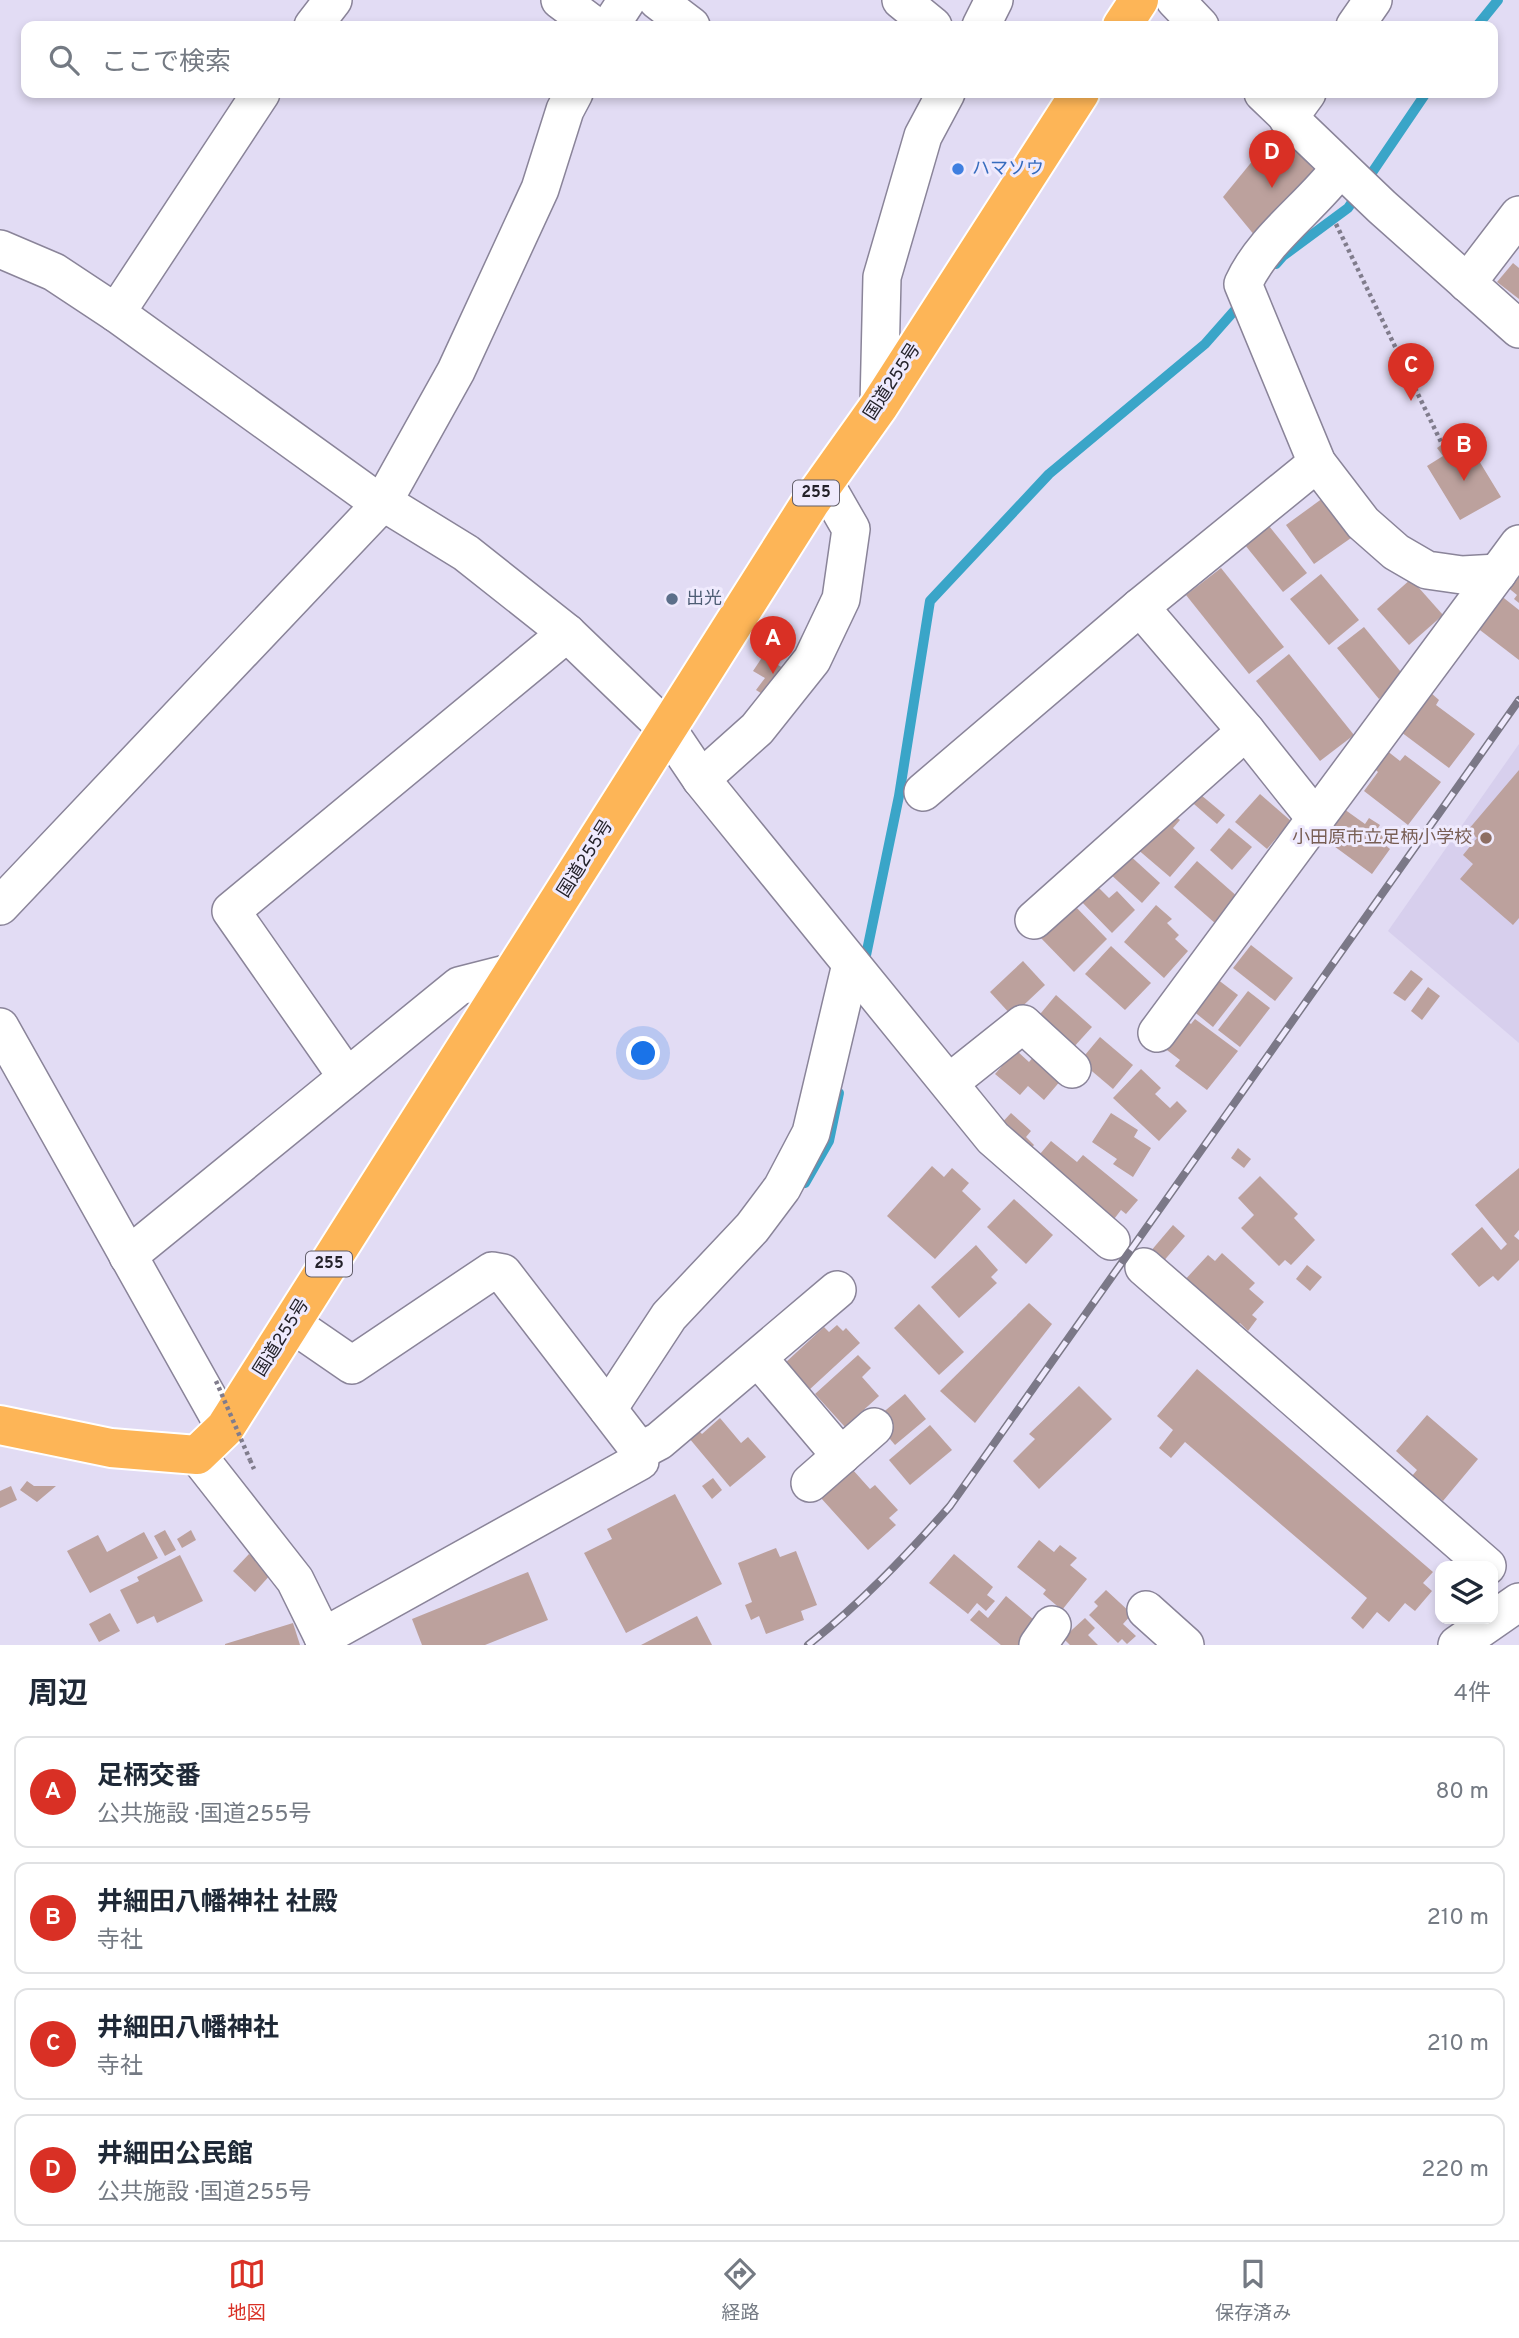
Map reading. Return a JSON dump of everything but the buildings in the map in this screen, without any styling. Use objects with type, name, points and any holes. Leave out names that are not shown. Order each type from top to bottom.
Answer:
[{"type":"highway","points":[[1125,21],[1139,0]]},
{"type":"highway","name":"国道255号","points":[[197,1455],[225,1428],[824,482],[878,406],[1077,98]]},
{"type":"highway","points":[[0,1426],[111,1448],[197,1455]]},
{"type":"street","points":[[317,21],[333,0]]},
{"type":"street","points":[[560,0],[588,21]]},
{"type":"street","points":[[613,21],[627,0]]},
{"type":"street","points":[[657,0],[684,21]]},
{"type":"street","points":[[901,0],[927,21]]},
{"type":"street","points":[[984,21],[995,0]]},
{"type":"street","points":[[1175,0],[1195,21]]},
{"type":"street","points":[[1358,21],[1373,0]]},
{"type":"street","points":[[116,313],[258,98]]},
{"type":"street","points":[[0,906],[382,503],[456,371],[540,189],[571,98]]},
{"type":"street","points":[[878,406],[883,277],[923,136],[943,98]]},
{"type":"street","points":[[1276,98],[1298,106],[1346,174],[1519,329]]},
{"type":"street","points":[[1346,174],[1322,192],[1274,239],[1249,271],[1243,284],[1317,463],[1363,523],[1410,562],[1427,570],[1462,575],[1498,573]]},
{"type":"street","points":[[1467,283],[1519,215]]},
{"type":"street","points":[[0,249],[54,272],[116,313],[382,503],[466,553],[568,633],[668,730],[701,779],[993,1138],[1111,1241]]},
{"type":"street","points":[[923,792],[1140,607],[1317,463]]},
{"type":"street","points":[[701,779],[757,729],[812,660],[841,599],[851,529],[824,482]]},
{"type":"street","points":[[1157,1033],[1519,544]]},
{"type":"street","points":[[1140,607],[1246,731],[1316,819]]},
{"type":"street","points":[[347,1077],[231,911],[568,633]]},
{"type":"street","points":[[1034,920],[1246,731]]},
{"type":"street","points":[[608,1409],[669,1316],[751,1228],[782,1188],[795,1165],[811,1133],[850,964]]},
{"type":"street","points":[[128,1256],[459,986],[514,972]]},
{"type":"street","points":[[948,1083],[1023,1024],[1072,1069]]},
{"type":"street","points":[[0,1027],[225,1428]]},
{"type":"street","points":[[1144,1267],[1482,1561]]},
{"type":"street","points":[[197,1455],[295,1580],[325,1641],[640,1461],[640,1451],[503,1273],[492,1271],[352,1365],[291,1323]]},
{"type":"street","points":[[640,1451],[659,1441],[837,1290]]},
{"type":"street","points":[[758,1358],[841,1456]]},
{"type":"street","points":[[810,1483],[874,1427]]},
{"type":"street","points":[[1498,1575],[1519,1594]]},
{"type":"street","points":[[1457,1645],[1519,1602]]},
{"type":"path","points":[[1345,243],[1442,444]]},
{"type":"path","points":[[216,1381],[250,1460]]},
{"type":"shaded area","name":"小田原市立足柄小学校","points":[[1519,744],[1519,1043],[1388,931]]},
{"type":"waterway","points":[[1481,21],[1498,0]]},
{"type":"waterway","points":[[1276,264],[1348,208],[1423,98]]},
{"type":"waterway","points":[[864,965],[899,796],[930,601],[1049,474],[1205,344],[1242,302]]},
{"type":"waterway","points":[[805,1183],[829,1141],[839,1093]]},
{"type":"railway","points":[[808,1645],[882,1579],[950,1506],[1519,700]]},
{"type":"place","name":"ハマソウ","points":[[958,169]]},
{"type":"place","name":"井細田公民館","points":[[1272,188]]},
{"type":"place","name":"井細田八幡神社","points":[[1411,401]]},
{"type":"place","name":"井細田八幡神社 社殿","points":[[1464,481]]},
{"type":"place","name":"出光","points":[[672,599]]},
{"type":"place","name":"足柄交番","points":[[773,674]]},
{"type":"place","name":"小田原市立足柄小学校","points":[[1486,838]]}]
